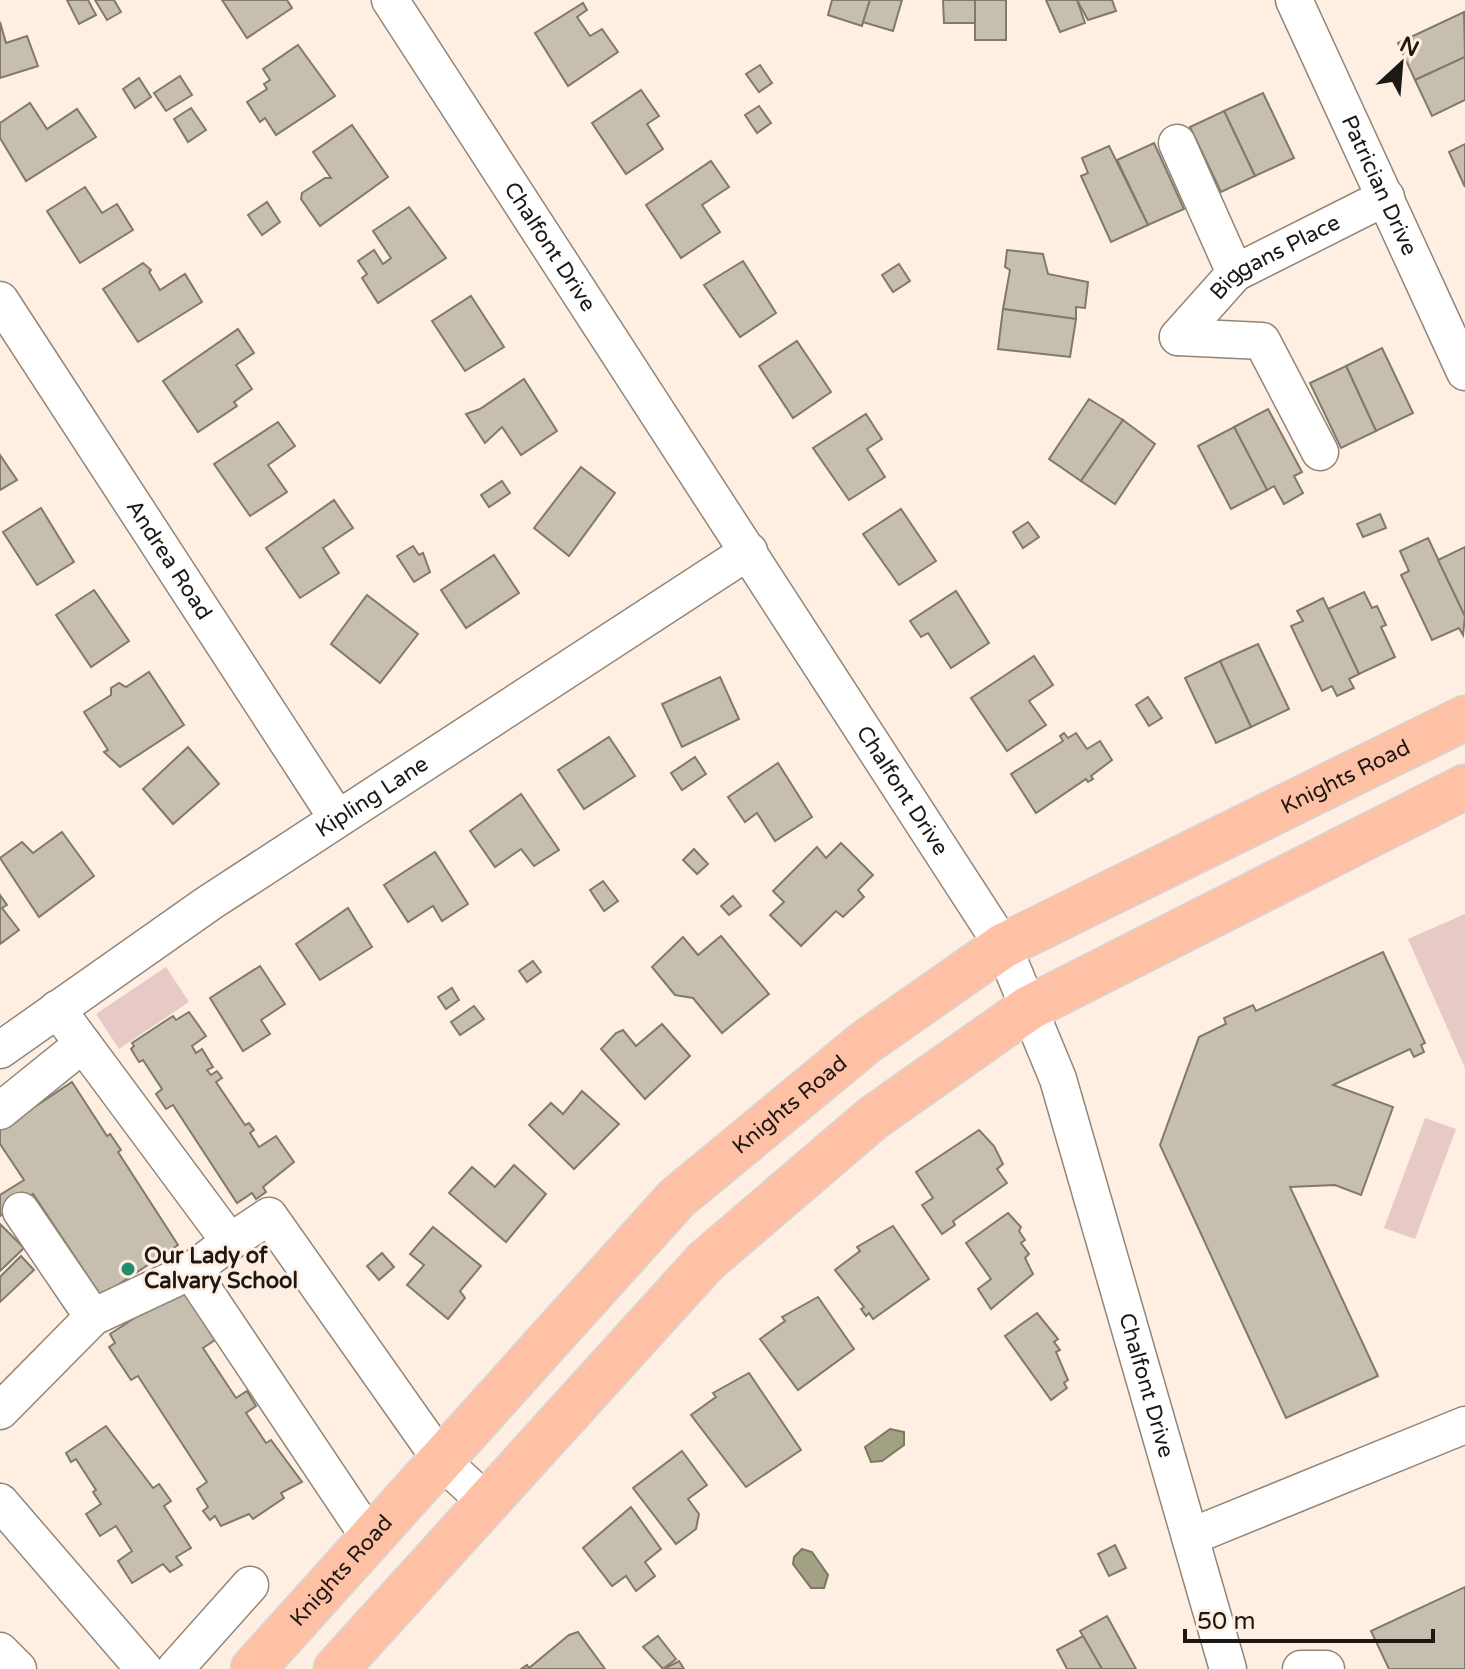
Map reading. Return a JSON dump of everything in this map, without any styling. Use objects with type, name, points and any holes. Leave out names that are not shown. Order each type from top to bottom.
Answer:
[{"type":"main road","name":"Knights Road","points":[[253,1669],[677,1198],[866,1042],[1003,946],[1465,718]]},
{"type":"main road","points":[[336,1669],[485,1501],[706,1261],[873,1118],[1029,1008],[1465,787]]},
{"type":"street","name":"Chalfont Drive","points":[[390,0],[1003,946],[1058,1079],[1228,1669]]},
{"type":"street","name":"Patrician Drive","points":[[1294,0],[1465,372]]},
{"type":"street","points":[[1177,143],[1235,273]]},
{"type":"street","name":"Biggans Place","points":[[1320,452],[1262,341],[1178,337],[1235,273],[1386,197]]},
{"type":"street","name":"Andrea Road","points":[[0,300],[337,818]]},
{"type":"street","name":"Kipling Lane","points":[[0,1050],[337,818],[749,551]]},
{"type":"street","points":[[57,1009],[230,1242]]},
{"type":"street","points":[[0,1111],[83,1044]]},
{"type":"street","points":[[21,1211],[93,1317]]},
{"type":"street","points":[[0,1411],[93,1317],[191,1271],[269,1216],[441,1460],[485,1501]]},
{"type":"street","points":[[191,1271],[371,1540]]},
{"type":"street","points":[[1190,1537],[1465,1425]]},
{"type":"street","points":[[0,1502],[144,1669]]},
{"type":"street","points":[[175,1669],[250,1585]]},
{"type":"street","points":[[0,1651],[18,1669]]},
{"type":"street","points":[[1301,1669],[1326,1669]]},
{"type":"shaded area","points":[[1465,914],[1465,1068],[1408,939]]},
{"type":"shaded area","points":[[166,967],[189,1002],[119,1049],[96,1014]]},
{"type":"shaded area","points":[[1425,1118],[1456,1129],[1415,1239],[1384,1228]]},
{"type":"shaded area","points":[[890,1429],[904,1432],[904,1445],[882,1461],[871,1462],[865,1447]]},
{"type":"shaded area","points":[[802,1549],[812,1552],[828,1575],[824,1588],[811,1588],[793,1564],[794,1557]]},
{"type":"building","points":[[67,0],[88,0],[96,15],[79,24]]},
{"type":"building","points":[[95,0],[114,0],[121,12],[107,20]]},
{"type":"building","points":[[222,0],[287,0],[292,8],[247,38]]},
{"type":"building","points":[[832,0],[870,0],[862,26],[828,15]]},
{"type":"building","points":[[870,0],[902,0],[893,31],[863,22]]},
{"type":"building","points":[[943,0],[975,0],[975,23],[944,23]]},
{"type":"building","points":[[975,0],[1006,0],[1006,40],[975,40]]},
{"type":"building","points":[[1046,0],[1077,0],[1085,23],[1060,32]]},
{"type":"building","points":[[1077,0],[1112,0],[1116,11],[1088,20]]},
{"type":"building","points":[[583,3],[587,10],[577,17],[590,36],[602,29],[618,52],[568,86],[535,33]]},
{"type":"building","points":[[1464,12],[1465,57],[1415,80],[1398,43]]},
{"type":"building","points":[[0,22],[6,43],[27,36],[38,66],[0,78]]},
{"type":"building","points":[[298,45],[335,96],[276,135],[265,118],[260,122],[247,102],[267,89],[264,84],[270,80],[263,69]]},
{"type":"building","points":[[1465,57],[1465,100],[1432,116],[1415,80]]},
{"type":"building","points":[[760,65],[772,83],[759,92],[746,74]]},
{"type":"building","points":[[180,76],[192,95],[166,111],[154,93]]},
{"type":"building","points":[[139,78],[151,97],[135,108],[123,89]]},
{"type":"building","points":[[641,90],[659,116],[647,124],[663,149],[626,174],[592,123]]},
{"type":"building","points":[[1263,93],[1294,158],[1255,176],[1224,111]]},
{"type":"building","points":[[30,103],[47,129],[77,109],[96,137],[26,181],[0,138],[0,123]]},
{"type":"building","points":[[759,106],[771,123],[757,133],[745,115]]},
{"type":"building","points":[[191,108],[206,130],[188,142],[174,119]]},
{"type":"building","points":[[1224,111],[1255,176],[1221,192],[1190,127]]},
{"type":"building","points":[[352,125],[388,177],[320,226],[301,199],[302,193],[325,178],[331,178],[313,152]]},
{"type":"building","points":[[1154,143],[1184,209],[1148,225],[1117,160]]},
{"type":"building","points":[[1465,144],[1465,187],[1449,152]]},
{"type":"building","points":[[1109,146],[1148,225],[1111,242],[1081,176],[1088,173],[1082,158]]},
{"type":"building","points":[[711,161],[729,187],[702,205],[720,232],[681,258],[646,205]]},
{"type":"building","points":[[85,187],[102,213],[117,204],[133,230],[80,263],[47,211]]},
{"type":"building","points":[[267,202],[280,222],[262,235],[248,215]]},
{"type":"building","points":[[409,207],[446,258],[378,303],[362,278],[367,274],[358,261],[374,250],[383,264],[391,258],[373,231]]},
{"type":"building","points":[[1007,250],[1043,254],[1048,274],[1088,282],[1085,308],[1076,307],[1076,319],[1003,309],[1010,270],[1005,267]]},
{"type":"building","points":[[743,261],[776,313],[740,337],[704,285]]},
{"type":"building","points":[[143,263],[151,270],[149,272],[160,290],[185,274],[202,302],[138,342],[103,289]]},
{"type":"building","points":[[899,264],[910,281],[893,292],[882,275]]},
{"type":"building","points":[[471,296],[504,347],[465,371],[432,321]]},
{"type":"building","points":[[1003,309],[1076,319],[1070,357],[998,349]]},
{"type":"building","points":[[238,329],[254,353],[236,365],[252,389],[234,402],[237,406],[198,432],[163,381]]},
{"type":"building","points":[[797,341],[831,392],[793,418],[759,366]]},
{"type":"building","points":[[1382,348],[1413,413],[1376,431],[1346,366]]},
{"type":"building","points":[[1346,366],[1376,431],[1341,448],[1310,383]]},
{"type":"building","points":[[524,379],[557,431],[521,455],[502,427],[485,443],[466,414],[480,409]]},
{"type":"building","points":[[1089,399],[1123,420],[1081,481],[1049,459]]},
{"type":"building","points":[[1268,409],[1302,472],[1294,476],[1303,493],[1284,504],[1274,486],[1267,490],[1234,427]]},
{"type":"building","points":[[866,414],[882,439],[867,449],[885,477],[849,500],[813,448]]},
{"type":"building","points":[[1123,420],[1155,444],[1115,504],[1081,481]]},
{"type":"building","points":[[278,422],[295,446],[268,465],[287,492],[250,516],[214,464]]},
{"type":"building","points":[[1234,427],[1267,490],[1231,509],[1198,446]]},
{"type":"building","points":[[0,455],[17,480],[0,490]]},
{"type":"building","points":[[581,467],[615,493],[569,556],[534,528]]},
{"type":"building","points":[[502,481],[510,493],[489,507],[481,495]]},
{"type":"building","points":[[334,500],[353,528],[323,548],[339,573],[300,598],[266,548]]},
{"type":"building","points":[[41,508],[74,562],[37,585],[3,532]]},
{"type":"building","points":[[901,509],[936,561],[899,585],[863,534]]},
{"type":"building","points":[[1380,514],[1386,528],[1363,537],[1357,524]]},
{"type":"building","points":[[1028,522],[1039,537],[1023,548],[1013,532]]},
{"type":"building","points":[[1428,538],[1465,616],[1463,635],[1459,628],[1432,640],[1401,575],[1409,571],[1400,551]]},
{"type":"building","points":[[413,546],[419,555],[423,553],[430,572],[414,582],[397,556]]},
{"type":"building","points":[[1465,547],[1465,616],[1438,560]]},
{"type":"building","points":[[494,555],[519,593],[466,628],[441,590]]},
{"type":"building","points":[[94,590],[129,641],[91,667],[56,615]]},
{"type":"building","points":[[956,591],[989,643],[951,668],[928,633],[921,637],[910,621]]},
{"type":"building","points":[[1364,592],[1372,608],[1377,606],[1386,625],[1381,627],[1395,657],[1359,674],[1328,609]]},
{"type":"building","points":[[367,595],[418,634],[380,683],[331,644]]},
{"type":"building","points":[[1323,598],[1359,674],[1349,679],[1354,688],[1337,696],[1332,686],[1322,691],[1291,626],[1303,621],[1297,611]]},
{"type":"building","points":[[1258,644],[1289,709],[1251,727],[1220,661]]},
{"type":"building","points":[[1034,656],[1053,685],[1029,701],[1046,725],[1007,751],[971,698]]},
{"type":"building","points":[[1220,661],[1251,727],[1216,743],[1185,678]]},
{"type":"building","points":[[149,672],[184,725],[120,767],[104,752],[108,750],[84,712],[111,695],[111,688],[119,683],[126,687]]},
{"type":"building","points":[[720,677],[739,719],[682,747],[662,704]]},
{"type":"building","points":[[1148,697],[1162,718],[1149,726],[1136,705]]},
{"type":"building","points":[[1064,733],[1068,738],[1076,733],[1087,749],[1100,741],[1112,760],[1091,776],[1093,779],[1088,782],[1086,779],[1036,813],[1011,774],[1063,741],[1060,736]]},
{"type":"building","points":[[609,737],[635,776],[584,809],[558,770]]},
{"type":"building","points":[[188,747],[219,784],[173,824],[143,789]]},
{"type":"building","points":[[695,757],[706,774],[682,790],[671,773]]},
{"type":"building","points":[[778,763],[812,817],[775,841],[757,813],[745,822],[728,797]]},
{"type":"building","points":[[521,794],[559,850],[534,866],[521,849],[495,867],[470,831]]},
{"type":"building","points":[[62,832],[94,876],[39,917],[0,858],[22,842],[33,853]]},
{"type":"building","points":[[841,843],[873,875],[858,890],[864,897],[843,917],[836,911],[801,946],[770,915],[784,902],[773,891],[817,847],[826,858]]},
{"type":"building","points":[[694,849],[708,864],[697,874],[683,860]]},
{"type":"building","points":[[435,852],[468,904],[442,921],[433,906],[408,922],[384,885]]},
{"type":"building","points":[[603,881],[618,901],[604,911],[590,890]]},
{"type":"building","points":[[0,895],[7,905],[2,908],[19,930],[0,944]]},
{"type":"building","points":[[733,896],[741,906],[729,915],[721,906]]},
{"type":"building","points":[[348,908],[372,947],[320,980],[296,944]]},
{"type":"building","points":[[721,936],[769,994],[722,1033],[693,998],[675,995],[652,967],[683,937],[698,955]]},
{"type":"building","points":[[1383,952],[1425,1043],[1421,1045],[1424,1052],[1414,1057],[1410,1049],[1333,1085],[1393,1107],[1361,1195],[1335,1185],[1290,1187],[1378,1376],[1286,1418],[1160,1145],[1199,1037],[1226,1024],[1224,1018],[1253,1005],[1256,1011]]},
{"type":"building","points":[[533,961],[541,972],[527,982],[519,971]]},
{"type":"building","points":[[260,966],[285,1004],[261,1020],[270,1034],[243,1051],[210,998]]},
{"type":"building","points":[[452,988],[459,1000],[446,1009],[438,997]]},
{"type":"building","points":[[474,1006],[484,1019],[460,1035],[451,1022]]},
{"type":"building","points":[[189,1012],[206,1036],[192,1046],[196,1053],[202,1049],[213,1067],[207,1070],[211,1075],[217,1071],[222,1078],[216,1082],[245,1125],[249,1123],[254,1130],[250,1133],[259,1147],[276,1136],[294,1162],[263,1187],[266,1192],[256,1199],[252,1193],[237,1203],[173,1105],[166,1109],[156,1094],[162,1089],[143,1060],[139,1062],[131,1049],[134,1046],[132,1043],[173,1016],[176,1020]]},
{"type":"building","points":[[662,1024],[690,1056],[645,1099],[601,1049],[623,1030],[636,1046]]},
{"type":"building","points":[[72,1082],[107,1136],[110,1134],[121,1150],[118,1152],[178,1245],[101,1296],[33,1194],[0,1216],[0,1195],[24,1180],[0,1144],[0,1130]]},
{"type":"building","points":[[582,1091],[619,1124],[574,1169],[529,1125],[551,1103],[563,1114]]},
{"type":"building","points":[[979,1130],[994,1146],[1003,1164],[997,1169],[1007,1183],[953,1221],[955,1225],[942,1234],[922,1205],[933,1198],[916,1172]]},
{"type":"building","points":[[514,1165],[546,1194],[506,1242],[449,1193],[472,1167],[495,1187]]},
{"type":"building","points":[[1008,1213],[1021,1227],[1019,1231],[1025,1240],[1021,1243],[1029,1254],[1025,1258],[1033,1274],[991,1309],[978,1289],[991,1279],[966,1243]]},
{"type":"building","points":[[0,1224],[24,1248],[0,1271]]},
{"type":"building","points":[[893,1226],[929,1279],[873,1319],[869,1313],[866,1316],[861,1309],[864,1307],[835,1270],[860,1251],[857,1247]]},
{"type":"building","points":[[433,1227],[481,1266],[460,1291],[465,1298],[448,1319],[407,1285],[424,1265],[410,1254]]},
{"type":"building","points":[[382,1253],[394,1267],[379,1280],[367,1266]]},
{"type":"building","points":[[21,1256],[34,1270],[0,1302],[0,1277]]},
{"type":"building","points":[[181,1288],[215,1340],[203,1348],[236,1398],[247,1391],[256,1406],[246,1413],[266,1443],[271,1440],[302,1482],[281,1493],[284,1498],[253,1519],[249,1514],[221,1526],[215,1516],[210,1520],[203,1511],[208,1507],[197,1489],[207,1482],[138,1376],[131,1380],[109,1347],[115,1343],[110,1334]]},
{"type":"building","points":[[818,1297],[854,1349],[798,1390],[760,1339],[785,1321],[782,1317]]},
{"type":"building","points":[[1037,1313],[1058,1339],[1054,1342],[1060,1350],[1056,1352],[1068,1380],[1064,1383],[1067,1388],[1051,1400],[1005,1336]]},
{"type":"building","points":[[749,1373],[801,1450],[746,1487],[691,1415],[716,1397],[713,1393]]},
{"type":"building","points":[[106,1426],[153,1488],[159,1484],[171,1501],[164,1506],[191,1548],[176,1557],[182,1565],[170,1572],[163,1564],[132,1583],[118,1561],[132,1551],[116,1526],[100,1536],[86,1514],[101,1504],[93,1492],[96,1490],[76,1459],[71,1462],[66,1453]]},
{"type":"building","points":[[682,1451],[707,1485],[688,1499],[699,1514],[696,1529],[676,1544],[633,1488]]},
{"type":"building","points":[[631,1507],[661,1549],[645,1562],[655,1576],[636,1591],[626,1576],[612,1586],[583,1548]]},
{"type":"building","points":[[1115,1545],[1126,1568],[1109,1576],[1098,1554]]},
{"type":"building","points":[[1465,1587],[1465,1669],[1389,1669],[1371,1631]]},
{"type":"building","points":[[1107,1616],[1136,1669],[1102,1669],[1080,1631]]},
{"type":"building","points":[[578,1632],[605,1669],[521,1669],[527,1665],[529,1668],[569,1635]]},
{"type":"building","points":[[658,1636],[676,1659],[663,1669],[643,1647]]},
{"type":"building","points":[[1083,1636],[1102,1669],[1067,1669],[1057,1650]]},
{"type":"building","points":[[679,1661],[684,1669],[664,1669]]},
{"type":"place","name":"Our Lady of Calvary School","points":[[128,1269]]}]
